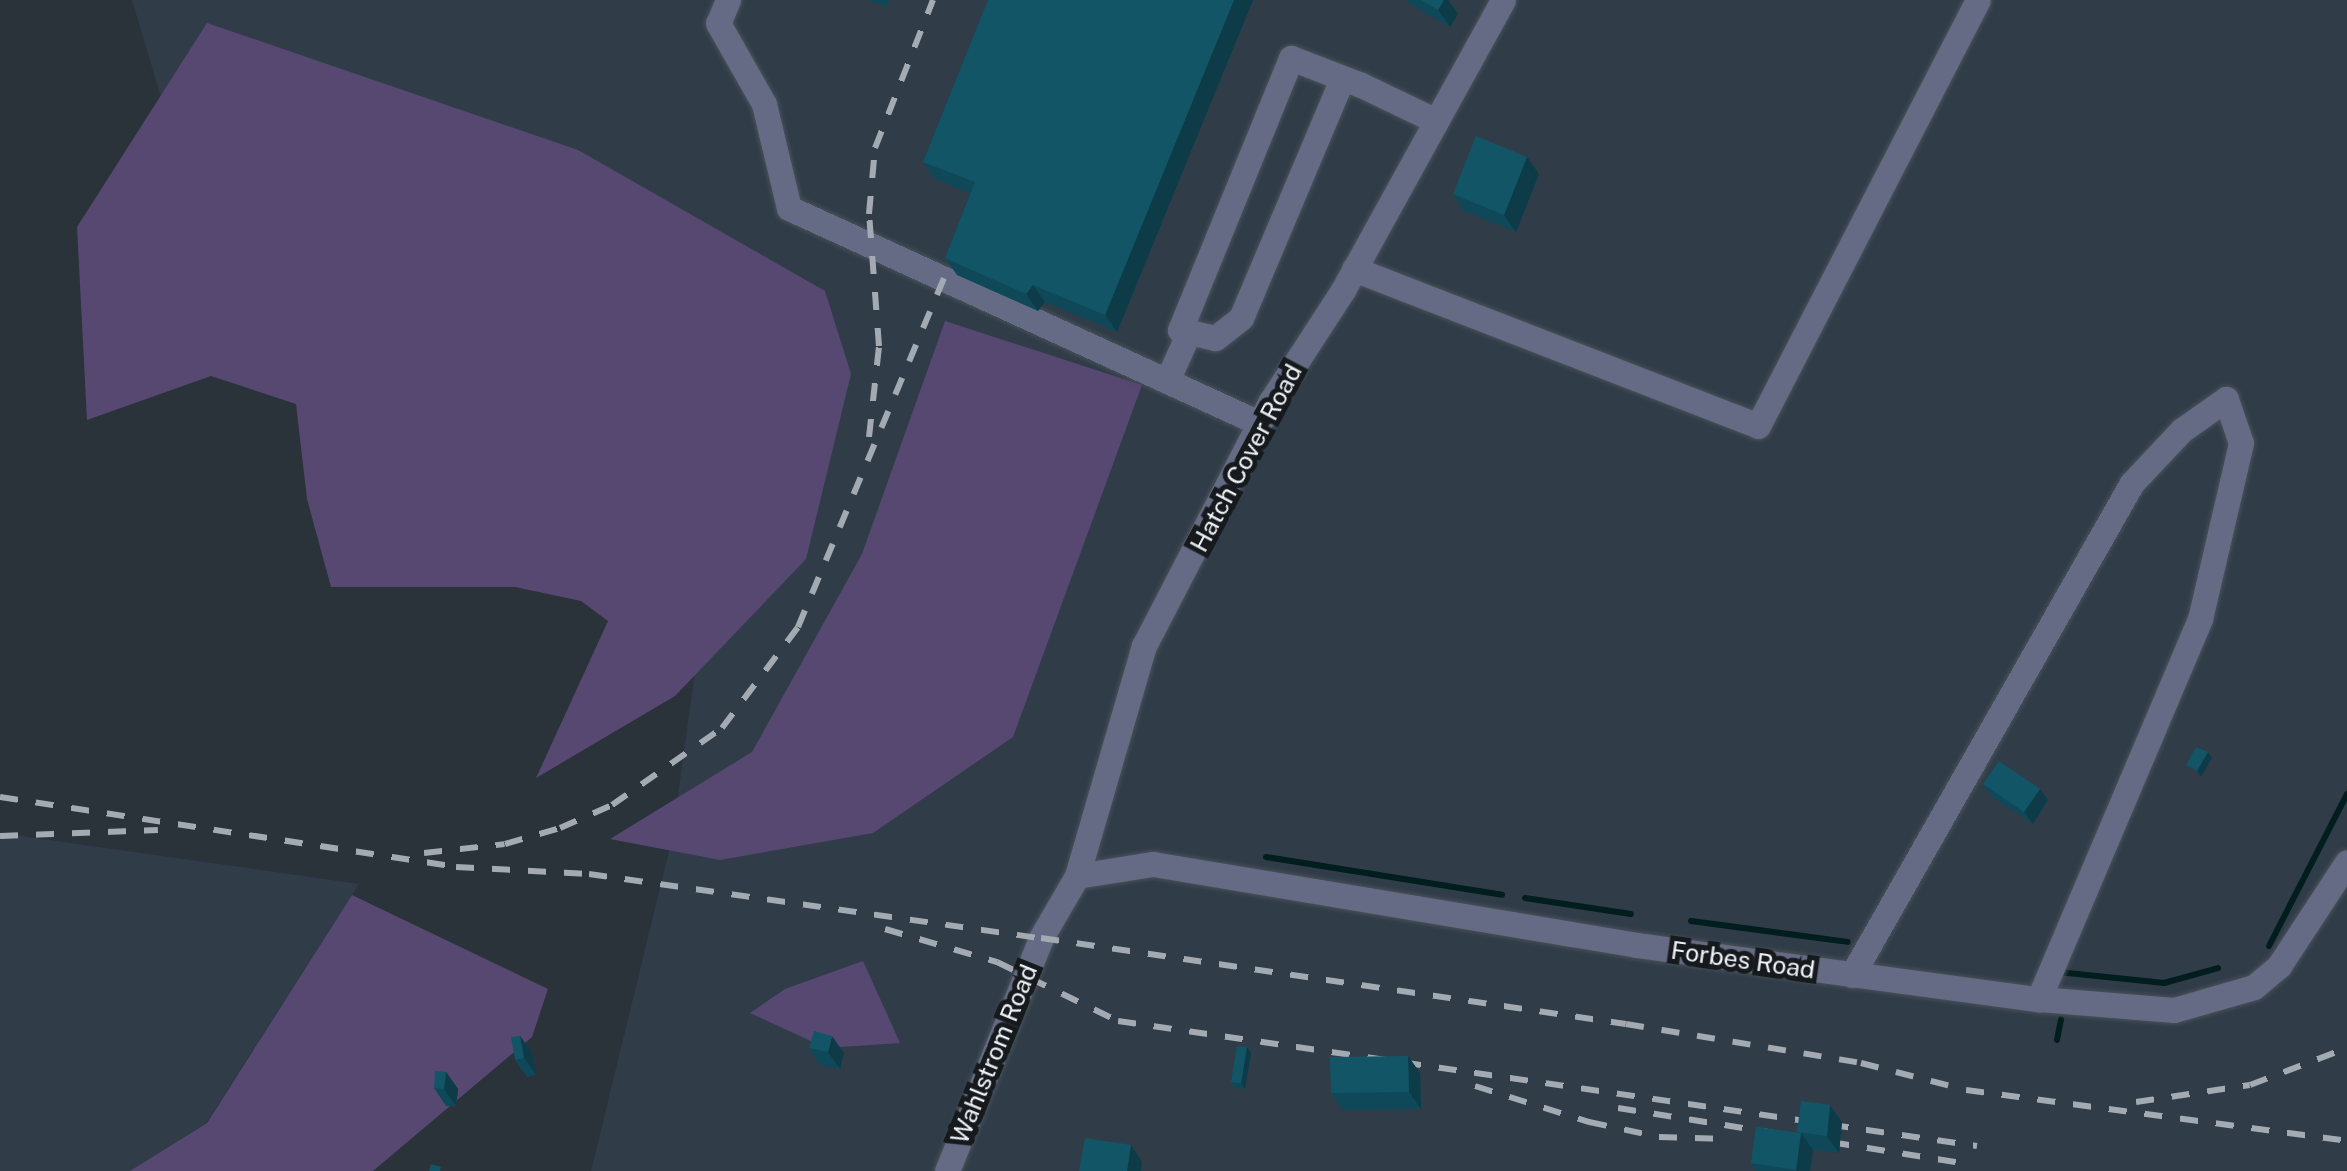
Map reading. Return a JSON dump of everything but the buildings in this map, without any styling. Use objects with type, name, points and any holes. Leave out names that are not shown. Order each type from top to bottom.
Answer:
[{"type":"street","points":[[728,0],[718,23],[764,104],[789,208],[1259,424]]},
{"type":"street","name":"Hatch Cover Road","points":[[1040,938],[1077,876],[1144,646],[1259,424],[1354,269],[1504,0]]},
{"type":"street","points":[[1354,269],[1758,426],[1978,0]]},
{"type":"street","points":[[1342,79],[1241,318],[1215,338],[1180,330],[1291,58],[1342,79],[1436,121]]},
{"type":"street","points":[[1167,381],[1188,334]]},
{"type":"street","points":[[1852,975],[2132,483],[2182,430],[2226,399],[2242,443],[2200,620],[2038,999]]},
{"type":"street","name":"Forbes Road","points":[[1077,876],[1153,864],[1852,975],[2038,999],[2174,1010],[2254,987],[2302,938],[2347,862]]},
{"type":"street","name":"Wahlstrom Road","points":[[947,1171],[1040,938]]},
{"type":"shaded area","points":[[132,0],[2347,0],[2347,1171],[591,1171],[672,839],[727,437],[164,107]]},
{"type":"shaded area","points":[[207,23],[578,150],[825,291],[851,374],[806,559],[675,696],[536,778],[608,621],[581,601],[515,587],[331,587],[307,499],[296,404],[211,376],[87,420],[77,227]]},
{"type":"shaded area","points":[[945,321],[1142,385],[1013,737],[873,833],[720,860],[610,839],[752,752],[862,554]]},
{"type":"shaded area","points":[[0,833],[359,884],[206,1123],[132,1171],[0,1171]]},
{"type":"shaded area","points":[[352,895],[548,989],[532,1037],[373,1171],[130,1171],[207,1123]]},
{"type":"shaded area","points":[[863,961],[900,1043],[826,1048],[750,1013],[785,989]]},
{"type":"waterway","points":[[2269,946],[2347,794]]},
{"type":"waterway","points":[[1266,857],[1502,895]]},
{"type":"waterway","points":[[1525,898],[1631,914]]},
{"type":"waterway","points":[[1691,921],[1848,942]]},
{"type":"waterway","points":[[2058,972],[2164,983],[2218,968]]},
{"type":"waterway","points":[[2057,1040],[2061,1019]]},
{"type":"railway","points":[[869,437],[879,346],[869,214],[875,148],[933,0]]},
{"type":"railway","points":[[424,853],[505,844],[560,828],[612,805],[722,728],[798,627],[959,242]]},
{"type":"railway","points":[[0,797],[456,867],[589,874],[1041,938],[1626,1024],[1861,1063],[1966,1090],[2347,1141]]},
{"type":"railway","points":[[0,836],[158,830]]},
{"type":"railway","points":[[885,929],[997,962],[1118,1021],[1977,1146]]},
{"type":"railway","points":[[2136,1102],[2250,1085],[2347,1048]]},
{"type":"railway","points":[[1475,1086],[1589,1122],[1659,1137],[1728,1139]]},
{"type":"railway","points":[[1618,1108],[1968,1164]]}]
